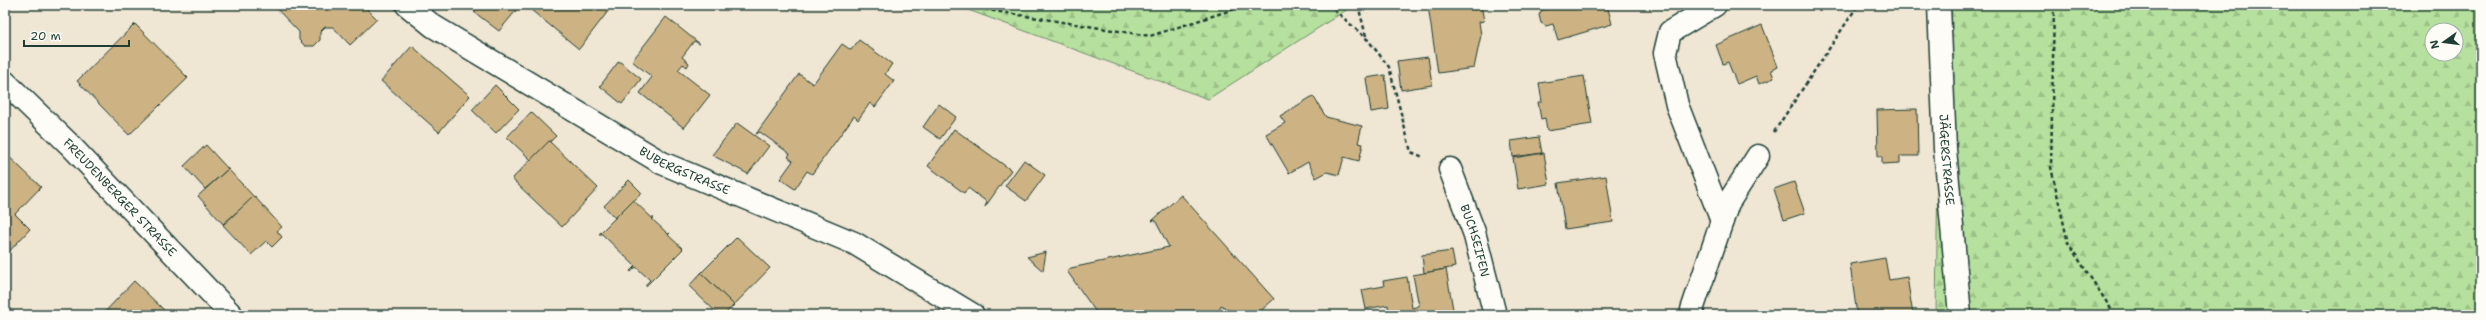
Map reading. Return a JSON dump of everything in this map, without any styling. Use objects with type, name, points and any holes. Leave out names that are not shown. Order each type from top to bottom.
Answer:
[{"type":"street","name":"BUBERGSTRASSE","points":[[407,5],[433,26],[662,163],[854,243],[973,315]]},
{"type":"street","points":[[1715,5],[1670,32],[1665,53],[1677,105],[1722,221]]},
{"type":"street","name":"JÄGERSTRASSE","points":[[1939,5],[1945,149],[1960,315]]},
{"type":"street","name":"FREUDENBERGER STRASSE","points":[[5,82],[69,144],[232,315]]},
{"type":"street","points":[[1693,315],[1692,310],[1728,203],[1758,156]]},
{"type":"street","name":"BUCHSEIFEN","points":[[1450,169],[1474,232],[1495,315]]},
{"type":"path","points":[[957,5],[1150,36],[1247,5]]},
{"type":"path","points":[[1329,5],[1368,40],[1389,67],[1411,152],[1450,169]]},
{"type":"path","points":[[1358,5],[1368,40]]},
{"type":"path","points":[[1758,156],[1858,5]]},
{"type":"path","points":[[2054,5],[2050,167],[2068,243],[2115,315]]},
{"type":"green space","points":[[955,5],[1354,5],[1208,99]]},
{"type":"green space","points":[[1940,5],[2481,5],[2481,315],[1936,315]]},
{"type":"building","points":[[273,5],[363,5],[377,19],[350,45],[333,27],[325,27],[320,32],[320,40],[314,46],[305,46],[299,40],[299,32]]},
{"type":"building","points":[[480,5],[516,5],[519,7],[499,31],[474,12]]},
{"type":"building","points":[[525,5],[611,5],[612,6],[579,49]]},
{"type":"building","points":[[1481,5],[1484,21],[1479,22],[1481,35],[1474,68],[1438,73],[1428,6]]},
{"type":"building","points":[[1548,5],[1607,5],[1612,24],[1558,40],[1553,24],[1546,26],[1541,23],[1539,15],[1542,10],[1549,9]]},
{"type":"building","points":[[666,17],[700,44],[694,41],[682,57],[689,63],[687,67],[683,64],[678,70],[710,95],[684,128],[640,93],[652,77],[632,61]]},
{"type":"building","points":[[135,24],[188,78],[129,135],[77,81]]},
{"type":"building","points":[[1762,25],[1778,67],[1771,70],[1774,78],[1759,84],[1756,76],[1737,84],[1728,62],[1723,64],[1716,45]]},
{"type":"building","points":[[859,40],[892,64],[885,74],[894,81],[875,107],[870,103],[858,120],[854,116],[812,174],[807,171],[795,189],[780,179],[793,161],[788,157],[790,154],[760,132],[756,134],[799,74],[813,84],[842,44],[851,50]]},
{"type":"building","points":[[412,46],[470,96],[439,132],[381,81]]},
{"type":"building","points":[[1428,57],[1432,85],[1401,90],[1397,61]]},
{"type":"building","points":[[619,61],[641,79],[622,104],[600,86]]},
{"type":"building","points":[[1385,75],[1389,109],[1371,112],[1366,78]]},
{"type":"building","points":[[1584,76],[1592,124],[1547,131],[1545,118],[1541,119],[1538,102],[1542,102],[1539,83]]},
{"type":"building","points":[[495,85],[519,109],[496,133],[472,110]]},
{"type":"building","points":[[1313,96],[1326,117],[1362,126],[1358,143],[1363,144],[1359,161],[1344,157],[1339,175],[1327,172],[1316,178],[1308,162],[1289,173],[1266,134],[1285,123],[1280,116]]},
{"type":"building","points":[[939,104],[956,117],[940,139],[923,127]]},
{"type":"building","points":[[1917,109],[1918,156],[1900,156],[1900,163],[1882,164],[1882,156],[1878,156],[1877,110]]},
{"type":"building","points":[[531,112],[556,136],[531,160],[507,137]]},
{"type":"building","points":[[737,123],[769,146],[748,174],[712,155]]},
{"type":"building","points":[[954,129],[1011,170],[985,207],[987,202],[968,188],[964,193],[928,166]]},
{"type":"building","points":[[1539,137],[1542,153],[1513,157],[1511,141]]},
{"type":"building","points":[[549,141],[598,188],[562,227],[512,179]]},
{"type":"building","points":[[206,145],[228,169],[205,189],[184,166]]},
{"type":"building","points":[[5,153],[41,187],[15,214],[30,229],[5,256]]},
{"type":"building","points":[[1544,153],[1549,184],[1518,189],[1513,158]]},
{"type":"building","points":[[1024,160],[1045,175],[1026,201],[1005,186]]},
{"type":"building","points":[[228,169],[254,197],[223,224],[198,196]]},
{"type":"building","points":[[1606,176],[1613,222],[1565,229],[1558,183]]},
{"type":"building","points":[[629,180],[642,193],[615,218],[604,206]]},
{"type":"building","points":[[1794,182],[1805,213],[1784,220],[1774,189]]},
{"type":"building","points":[[1181,195],[1274,299],[1256,315],[1236,315],[1221,305],[1218,315],[1098,315],[1067,271],[1071,268],[1169,247],[1155,220],[1152,221]]},
{"type":"building","points":[[254,196],[282,227],[277,231],[282,237],[272,247],[266,241],[251,255],[223,225]]},
{"type":"building","points":[[633,200],[652,218],[654,218],[652,219],[668,234],[670,233],[668,235],[683,249],[646,286],[645,285],[650,280],[636,267],[631,272],[630,271],[635,266],[602,234],[599,234]]},
{"type":"building","points":[[737,237],[770,268],[734,305],[701,273]]},
{"type":"building","points":[[1452,251],[1455,267],[1424,273],[1422,255]]},
{"type":"building","points":[[1046,252],[1043,271],[1027,257]]},
{"type":"building","points":[[1885,258],[1889,280],[1907,277],[1913,315],[1857,315],[1850,264]]},
{"type":"building","points":[[1446,269],[1454,315],[1389,315],[1388,305],[1366,309],[1362,290],[1384,286],[1383,281],[1407,277],[1412,308],[1419,306],[1413,275]]},
{"type":"building","points":[[701,273],[734,305],[724,315],[719,315],[689,286]]},
{"type":"building","points":[[134,281],[165,311],[162,315],[102,315]]}]
